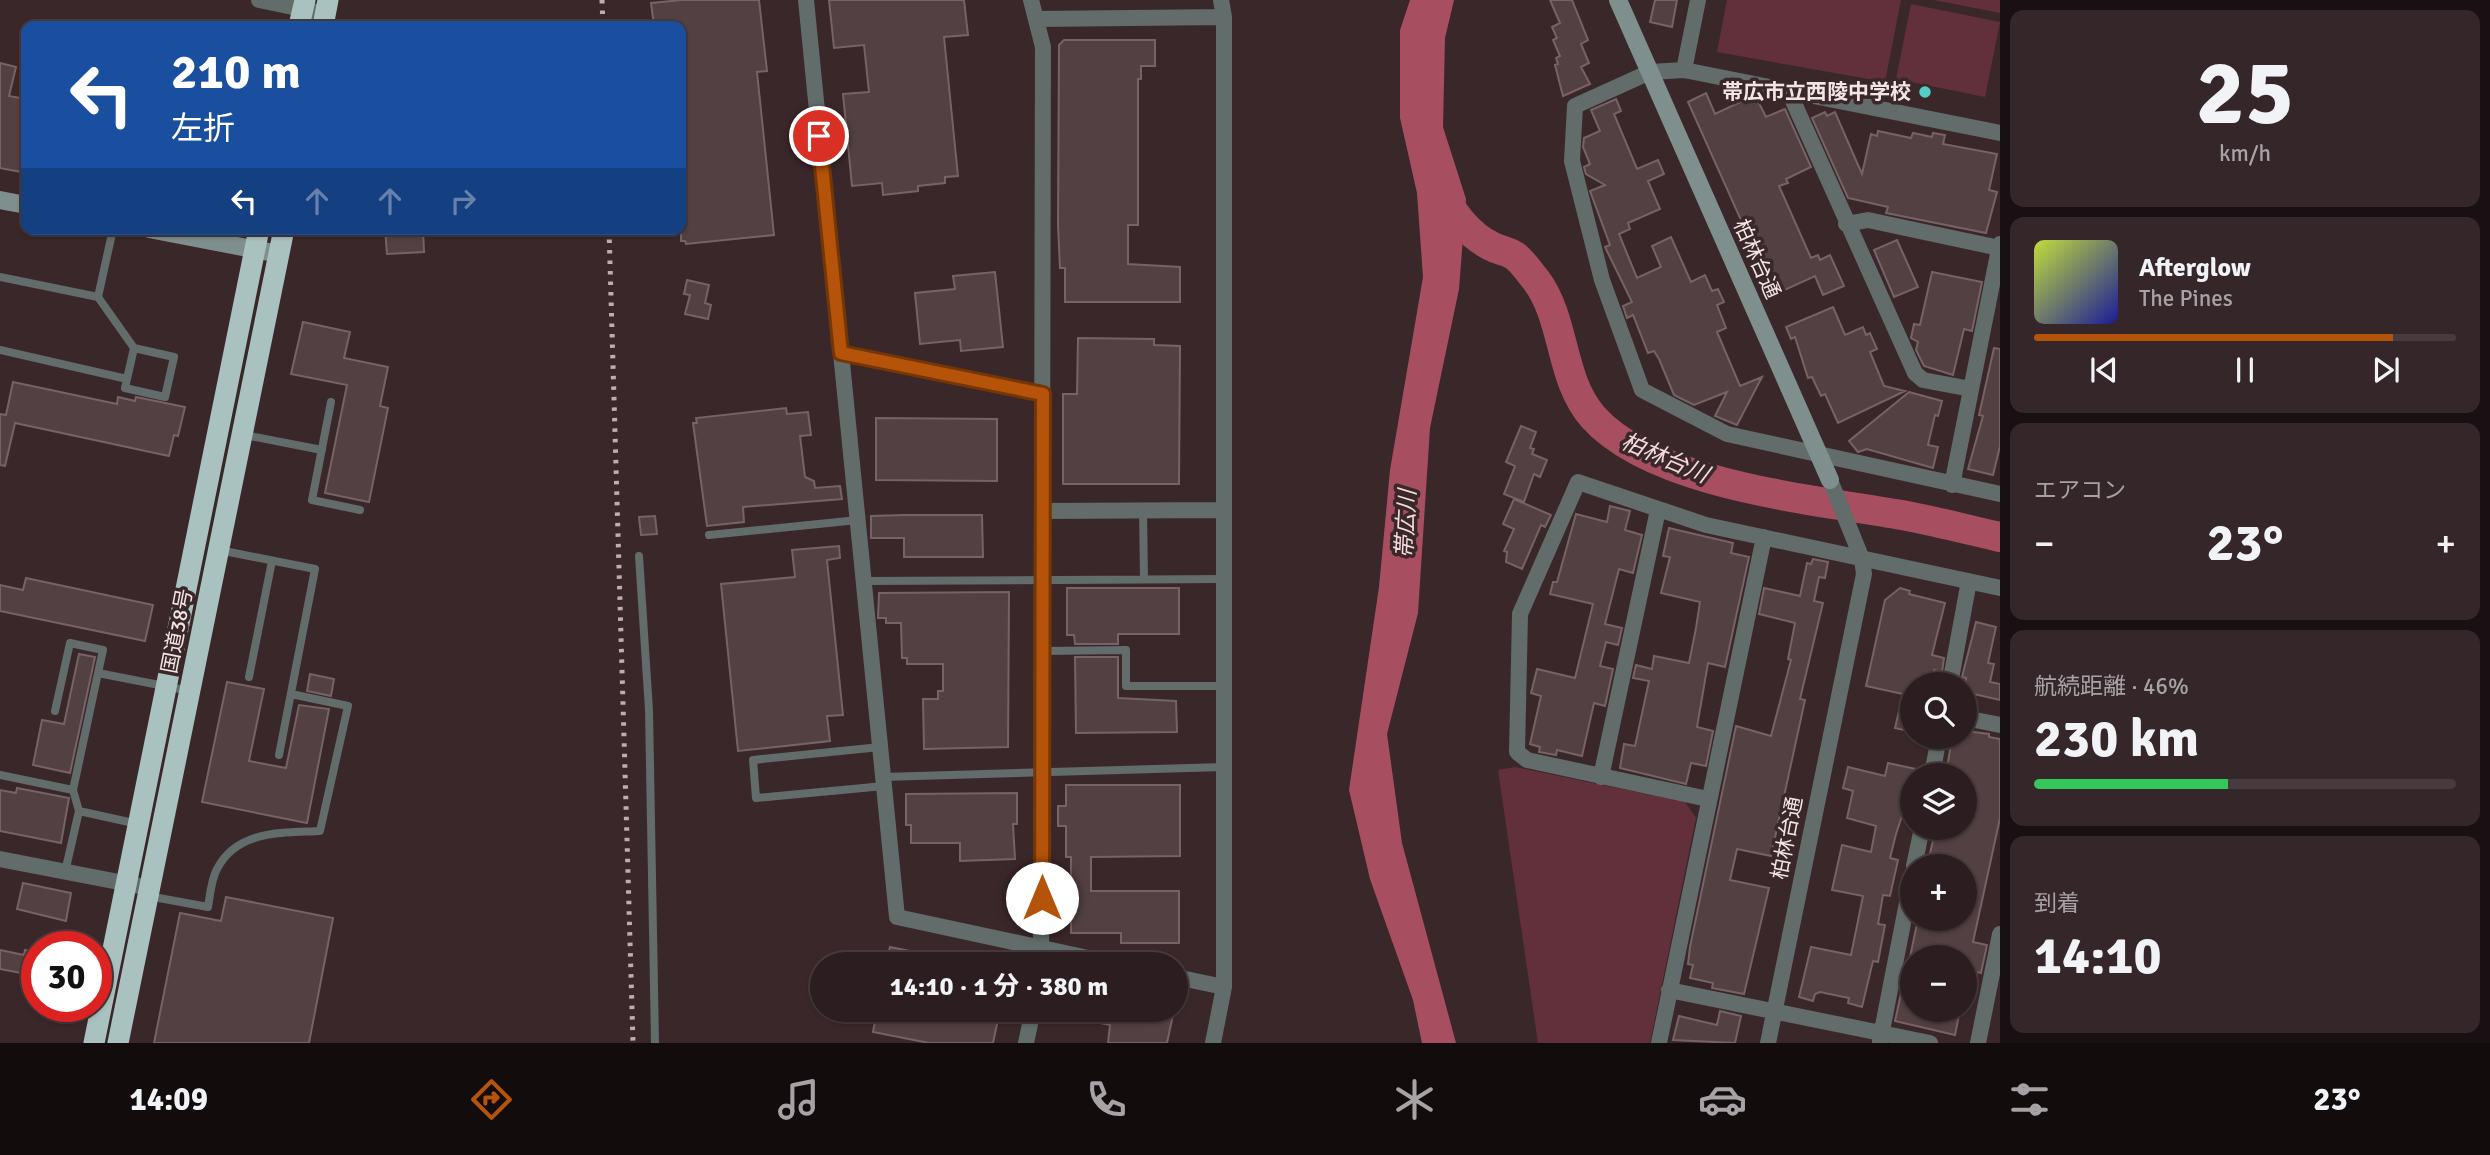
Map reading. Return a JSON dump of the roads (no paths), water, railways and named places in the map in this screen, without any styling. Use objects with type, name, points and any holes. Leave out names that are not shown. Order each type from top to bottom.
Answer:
[{"type":"highway","name":"国道38号","points":[[118,1043],[283,235]]},
{"type":"highway","name":"国道38号","points":[[94,1043],[257,240]]},
{"type":"street","points":[[259,0],[302,12],[326,13]]},
{"type":"street","points":[[806,0],[897,916],[1024,952]]},
{"type":"street","points":[[1031,0],[1043,47],[1042,952]]},
{"type":"street","points":[[1213,1043],[1224,987],[1224,17],[1221,0]]},
{"type":"street","name":"柏林台通","points":[[1618,0],[1830,480],[1862,559],[1864,574],[1768,1043]]},
{"type":"street","points":[[1684,71],[1698,0]]},
{"type":"street","points":[[1037,19],[1224,17]]},
{"type":"street","points":[[2000,133],[1684,71],[1650,72],[1575,106],[1572,161],[1602,280],[1643,390],[1727,434],[2000,494]]},
{"type":"street","points":[[1789,92],[1915,373],[1923,380],[1971,389]]},
{"type":"street","points":[[0,200],[21,204]]},
{"type":"street","points":[[1846,224],[1868,220],[2000,246],[1952,485]]},
{"type":"street","points":[[208,235],[257,240],[279,254]]},
{"type":"street","points":[[841,353],[1043,394]]},
{"type":"street","points":[[1708,799],[1527,760],[1517,752],[1520,614],[1578,482],[1706,525],[2000,588]]},
{"type":"street","points":[[1043,511],[1224,510]]},
{"type":"street","points":[[1601,777],[1658,510]]},
{"type":"street","points":[[1659,1043],[1764,537]]},
{"type":"street","points":[[1952,672],[1969,581]]},
{"type":"street","points":[[1977,720],[2000,725]]},
{"type":"street","points":[[0,859],[125,884],[149,892]]},
{"type":"street","points":[[1880,1038],[1901,931]]},
{"type":"street","points":[[1978,1043],[2000,934]]},
{"type":"street","points":[[1188,980],[1224,987]]},
{"type":"street","points":[[1669,990],[1880,1038],[1930,1043]]},
{"type":"street","points":[[1026,1043],[1030,1022]]},
{"type":"lane","points":[[99,297],[112,235]]},
{"type":"lane","points":[[0,276],[99,297],[134,348],[174,357],[164,397],[125,388],[134,348]]},
{"type":"lane","points":[[0,351],[127,379]]},
{"type":"lane","points":[[331,402],[312,500],[360,510]]},
{"type":"lane","points":[[242,434],[322,450]]},
{"type":"lane","points":[[1143,510],[1144,579]]},
{"type":"lane","points":[[709,535],[858,520]]},
{"type":"lane","points":[[219,550],[315,569],[279,754]]},
{"type":"lane","points":[[639,556],[649,710],[654,1043]]},
{"type":"lane","points":[[248,677],[272,561]]},
{"type":"lane","points":[[863,581],[1224,579]]},
{"type":"lane","points":[[55,711],[69,643],[103,650],[73,790],[79,811],[65,872]]},
{"type":"lane","points":[[1042,651],[1126,650],[1126,687],[1224,686]]},
{"type":"lane","points":[[98,673],[190,691]]},
{"type":"lane","points":[[149,892],[208,907],[215,871],[233,847],[263,834],[320,831],[348,706],[291,694]]},
{"type":"lane","points":[[880,747],[752,760],[756,798],[883,782],[1042,772],[1224,767]]},
{"type":"lane","points":[[0,775],[73,790]]},
{"type":"lane","points":[[79,811],[138,824]]},
{"type":"water","name":"帯広川","points":[[1410,0],[1454,0],[1445,38],[1443,127],[1466,199],[1459,289],[1430,428],[1418,613],[1387,734],[1402,843],[1456,1043],[1422,1043],[1413,1000],[1370,879],[1349,790],[1379,587],[1390,470],[1423,277],[1417,193],[1400,118],[1400,30]]},
{"type":"waterway","name":"柏林台川","points":[[1442,192],[1468,230],[1491,246],[1515,256],[1536,280],[1553,313],[1568,367],[1582,402],[1593,417],[1620,440],[1655,459],[1740,486],[1907,516],[2000,537]]},
{"type":"railway","points":[[602,0],[603,21]]},
{"type":"railway","points":[[609,235],[633,1043]]},
{"type":"place","name":"帯広市立西陵中学校","points":[[1925,92]]}]
